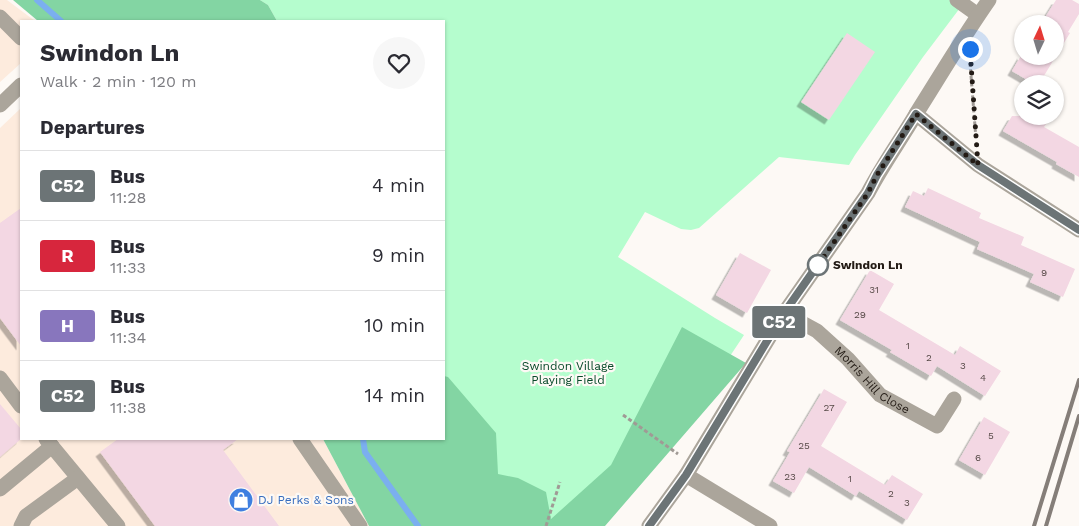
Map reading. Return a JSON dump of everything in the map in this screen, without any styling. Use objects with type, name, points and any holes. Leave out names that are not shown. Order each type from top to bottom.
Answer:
[{"type":"street","points":[[957,0],[978,15]]},
{"type":"street","points":[[649,526],[689,470],[784,313],[868,193],[877,175],[968,30],[989,0]]},
{"type":"street","points":[[0,17],[20,37]]},
{"type":"street","points":[[0,105],[20,86]]},
{"type":"street","points":[[916,114],[978,165],[1079,230]]},
{"type":"street","name":"Morris Hill Close","points":[[784,313],[817,331],[848,358],[880,395],[937,426],[954,399]]},
{"type":"street","points":[[0,378],[20,405]]},
{"type":"street","points":[[301,440],[360,526]]},
{"type":"street","points":[[0,489],[49,442],[118,526]]},
{"type":"street","points":[[689,470],[770,526]]},
{"type":"street","points":[[21,526],[26,516],[78,478]]},
{"type":"path","points":[[968,30],[978,165]]},
{"type":"path","points":[[622,415],[689,470]]},
{"type":"path","points":[[546,526],[560,482]]},
{"type":"shaded area","points":[[0,0],[7,0],[34,20],[20,20],[20,64],[0,82]]},
{"type":"shaded area","points":[[20,109],[20,440],[324,440],[369,526],[0,526],[0,128]]},
{"type":"green space","points":[[13,0],[260,0],[268,5],[276,20],[37,20]]},
{"type":"green space","name":"Swindon Village Playing Field","points":[[260,0],[966,0],[923,57],[849,165],[779,157],[699,228],[691,230],[681,229],[645,212],[618,257],[744,335],[665,454],[597,526],[471,526],[444,440],[445,20],[276,20],[268,5]]},
{"type":"green space","points":[[682,327],[746,363],[605,526],[369,526],[324,440],[445,440],[445,376],[448,377],[496,433],[498,474],[518,478],[546,492],[551,519],[611,465]]},
{"type":"building","points":[[1056,0],[1072,0],[1079,4],[1079,14],[1064,43],[1064,15],[1047,15]]},
{"type":"building","points":[[847,33],[875,52],[829,120],[801,102]]},
{"type":"building","points":[[1016,65],[1051,65],[1044,75],[1019,75],[1012,71]]},
{"type":"building","points":[[1012,116],[1014,116],[1014,125],[1045,125],[1044,127],[1079,147],[1079,177],[1056,164],[1057,162],[1003,131]]},
{"type":"building","points":[[928,188],[981,213],[979,218],[1024,237],[1021,245],[1075,269],[1063,297],[1030,282],[1034,274],[977,249],[980,242],[905,207],[913,191],[924,196]]},
{"type":"building","points":[[20,209],[20,345],[0,318],[0,223]]},
{"type":"building","points":[[740,253],[771,270],[747,313],[716,295]]},
{"type":"building","points":[[870,270],[894,284],[879,310],[955,355],[960,346],[1001,371],[985,396],[937,366],[931,376],[890,352],[892,350],[840,320]]},
{"type":"building","points":[[824,389],[847,402],[821,446],[885,485],[892,475],[923,494],[907,520],[859,491],[856,496],[809,467],[794,493],[773,481],[790,452],[787,451]]},
{"type":"building","points":[[0,404],[20,428],[20,440],[0,457]]},
{"type":"building","points":[[984,417],[1010,432],[985,475],[959,460]]},
{"type":"building","points":[[117,440],[237,440],[223,450],[279,526],[155,526],[100,452]]},
{"type":"waterway","points":[[37,0],[60,20]]},
{"type":"waterway","points":[[363,440],[365,452],[418,526]]},
{"type":"railway","points":[[1034,526],[1079,380]]},
{"type":"railway","points":[[1046,526],[1079,416]]},
{"type":"bus line","name":"C52","points":[[649,526],[686,475],[784,313],[868,193],[877,175],[916,114],[978,165],[1079,230]]},
{"type":"place","name":"Swindon Ln","points":[[818,265]]},
{"type":"place","name":"DJ Perks & Sons","points":[[241,500]]},
{"type":"route","points":[[818,265],[816,268],[868,193],[877,175],[916,114],[978,165],[970,49]]}]
